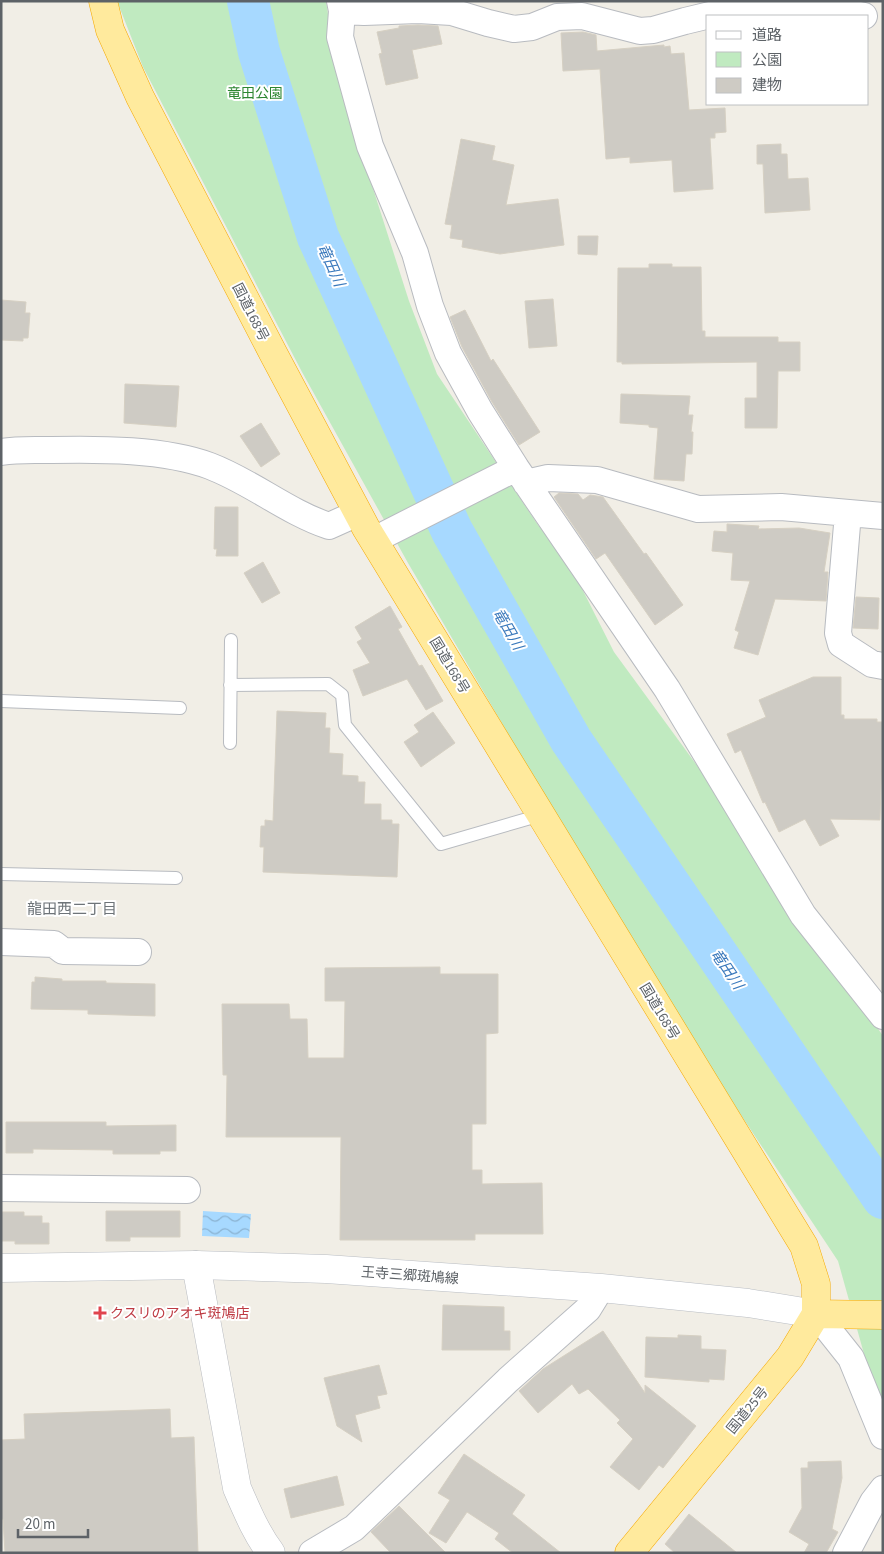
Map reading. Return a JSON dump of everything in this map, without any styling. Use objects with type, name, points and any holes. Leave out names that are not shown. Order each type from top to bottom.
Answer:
[{"type":"highway","name":"国道168号","points":[[103,1],[110,30],[140,97],[358,513],[379,538],[541,815],[804,1246],[816,1284],[816,1314]]},
{"type":"highway","points":[[816,1314],[879,1315]]},
{"type":"highway","name":"国道25号","points":[[629,1553],[790,1357],[816,1314]]},
{"type":"main road","name":"王寺三郷斑鳩線","points":[[1,1268],[196,1265],[326,1269],[600,1288],[748,1303],[816,1314]]},
{"type":"main road","points":[[196,1265],[237,1488],[260,1539],[271,1553]]},
{"type":"street","points":[[857,15],[827,8],[785,4],[683,11],[653,30],[640,31],[582,16],[557,17],[532,27],[514,29],[452,12],[418,10],[364,12],[341,6],[340,36],[370,146],[415,253],[430,306],[448,353],[480,411],[521,476],[667,689],[803,916],[883,1016]]},
{"type":"street","points":[[869,17],[883,18]]},
{"type":"street","points":[[1,452],[98,449],[171,456],[210,466],[312,521],[329,526],[358,513]]},
{"type":"street","points":[[379,538],[483,483],[521,476],[597,480],[698,509],[781,507],[883,516]]},
{"type":"street","points":[[848,513],[838,633],[841,644],[872,664],[883,666]]},
{"type":"street","points":[[1,942],[54,944],[63,951],[138,952]]},
{"type":"street","points":[[1,1188],[187,1190]]},
{"type":"street","points":[[312,1553],[354,1528],[508,1380],[588,1309],[600,1288]]},
{"type":"street","points":[[816,1314],[851,1358],[883,1436]]},
{"type":"street","points":[[846,1553],[873,1502],[883,1489]]},
{"type":"lane","points":[[230,743],[231,640]]},
{"type":"lane","points":[[230,685],[328,684],[342,695],[345,726],[442,844],[541,815]]},
{"type":"lane","points":[[1,701],[180,708]]},
{"type":"lane","points":[[1,874],[176,878]]},
{"type":"green space","name":"竜田公園","points":[[117,1],[326,1],[331,33],[369,176],[409,301],[437,374],[538,525],[570,565],[614,652],[712,786],[883,1036],[883,1412],[866,1361],[838,1261],[739,1112],[592,877],[408,563],[302,372],[143,67]]},
{"type":"water","points":[[203,1211],[251,1214],[249,1238],[202,1236]]},
{"type":"building","points":[[399,26],[438,26],[442,44],[412,50],[418,78],[386,85],[379,54],[382,53],[377,32],[399,28]]},
{"type":"building","points":[[583,32],[596,35],[597,51],[664,45],[664,47],[670,46],[671,54],[684,53],[689,110],[725,108],[726,132],[715,133],[715,138],[710,138],[713,189],[674,192],[672,160],[630,163],[630,157],[606,159],[600,69],[563,71],[561,33]]},
{"type":"building","points":[[461,139],[495,146],[492,160],[514,165],[506,205],[558,199],[564,245],[500,254],[462,247],[463,240],[450,238],[452,225],[445,224]]},
{"type":"building","points":[[781,144],[781,154],[787,154],[788,179],[808,178],[810,210],[765,213],[763,164],[757,164],[757,145]]},
{"type":"building","points":[[578,236],[598,236],[597,255],[578,254]]},
{"type":"building","points":[[649,264],[672,264],[672,267],[701,267],[702,331],[705,331],[705,337],[778,337],[778,342],[800,342],[800,371],[778,371],[777,428],[745,428],[745,398],[757,398],[757,362],[622,364],[622,362],[617,362],[618,268],[649,268]]},
{"type":"building","points":[[553,299],[557,346],[529,348],[525,301]]},
{"type":"building","points":[[1,300],[26,302],[25,313],[30,313],[28,338],[23,338],[23,341],[1,340]]},
{"type":"building","points":[[465,310],[491,361],[493,359],[540,432],[519,445],[492,402],[462,347],[450,317]]},
{"type":"building","points":[[125,384],[179,386],[176,427],[124,423]]},
{"type":"building","points":[[621,394],[690,396],[688,415],[693,415],[691,432],[693,432],[692,454],[686,454],[684,481],[654,479],[658,428],[649,427],[649,425],[620,423]]},
{"type":"building","points":[[261,423],[280,454],[261,467],[240,436]]},
{"type":"building","points":[[559,493],[578,494],[583,500],[590,495],[603,497],[683,605],[655,625],[605,553],[596,559],[554,497]]},
{"type":"building","points":[[215,507],[238,507],[238,556],[216,556],[217,549],[214,549]]},
{"type":"building","points":[[727,524],[759,526],[758,529],[799,528],[830,533],[824,572],[828,572],[826,601],[775,599],[758,655],[734,648],[739,632],[735,630],[750,581],[731,580],[733,553],[712,551],[714,531],[727,532]]},
{"type":"building","points":[[263,562],[280,593],[262,603],[244,573]]},
{"type":"building","points":[[856,597],[879,598],[878,629],[853,628]]},
{"type":"building","points":[[390,606],[402,627],[398,629],[419,666],[422,665],[443,701],[426,710],[407,679],[363,696],[353,670],[370,663],[357,642],[362,639],[355,627]]},
{"type":"building","points":[[813,677],[841,677],[841,715],[844,715],[844,719],[877,719],[877,722],[883,722],[880,820],[830,819],[839,836],[820,846],[805,819],[779,832],[765,802],[763,803],[741,750],[735,753],[727,734],[766,717],[759,700]]},
{"type":"building","points":[[277,711],[326,713],[325,728],[330,728],[329,753],[343,754],[342,775],[358,776],[358,782],[365,782],[364,804],[381,804],[381,820],[392,820],[392,824],[399,824],[397,877],[263,872],[264,847],[260,847],[261,826],[265,826],[265,820],[273,821]]},
{"type":"building","points":[[433,712],[455,743],[421,767],[404,742],[419,732],[414,725]]},
{"type":"building","points":[[440,967],[440,974],[498,974],[498,1033],[486,1034],[486,1124],[472,1124],[472,1170],[482,1170],[482,1184],[542,1183],[543,1234],[475,1234],[475,1240],[340,1240],[341,1137],[226,1137],[227,1075],[223,1075],[222,1004],[289,1004],[290,1019],[307,1019],[308,1058],[344,1058],[345,1001],[325,1001],[325,968]]},
{"type":"building","points":[[35,977],[62,979],[62,981],[155,984],[155,1016],[88,1014],[88,1010],[31,1009],[32,982],[35,982]]},
{"type":"building","points":[[6,1122],[106,1122],[106,1126],[176,1125],[176,1151],[160,1151],[160,1154],[113,1154],[113,1150],[33,1149],[33,1153],[6,1153]]},
{"type":"building","points":[[106,1211],[180,1211],[180,1237],[130,1237],[130,1241],[106,1241]]},
{"type":"building","points":[[1,1212],[24,1212],[24,1216],[42,1216],[42,1223],[49,1223],[49,1244],[15,1244],[15,1241],[1,1241]]},
{"type":"building","points":[[443,1305],[504,1307],[504,1331],[510,1331],[510,1350],[442,1350]]},
{"type":"building","points":[[603,1331],[645,1393],[645,1385],[696,1426],[663,1468],[659,1465],[639,1490],[610,1467],[633,1439],[617,1423],[620,1420],[588,1389],[579,1394],[572,1384],[538,1413],[519,1391],[543,1369]]},
{"type":"building","points":[[678,1335],[701,1336],[701,1349],[726,1350],[724,1380],[709,1379],[709,1382],[645,1377],[646,1337],[678,1338]]},
{"type":"building","points":[[379,1365],[387,1394],[377,1396],[380,1408],[355,1415],[362,1442],[337,1426],[324,1378]]},
{"type":"building","points":[[170,1409],[171,1438],[194,1437],[198,1553],[5,1553],[3,1519],[1,1519],[1,1440],[25,1439],[24,1414]]},
{"type":"building","points":[[464,1454],[525,1495],[512,1514],[561,1553],[513,1553],[495,1539],[499,1533],[467,1512],[446,1543],[429,1533],[450,1500],[438,1493]]},
{"type":"building","points":[[841,1461],[842,1478],[832,1529],[838,1532],[826,1553],[804,1553],[809,1544],[789,1532],[802,1508],[801,1468],[808,1468],[808,1462]]},
{"type":"building","points":[[337,1476],[344,1505],[291,1518],[284,1489]]},
{"type":"building","points":[[399,1506],[446,1553],[391,1553],[371,1532]]},
{"type":"building","points":[[689,1514],[737,1553],[675,1553],[665,1544]]},
{"type":"waterway","name":"竜田川","points":[[248,1],[259,52],[318,237],[452,531],[571,740],[883,1198]]},
{"type":"place","name":"クスリのアオキ斑鳩店","points":[[100,1313]]},
{"type":"district","name":"龍田西二丁目","points":[[72,909]]}]
